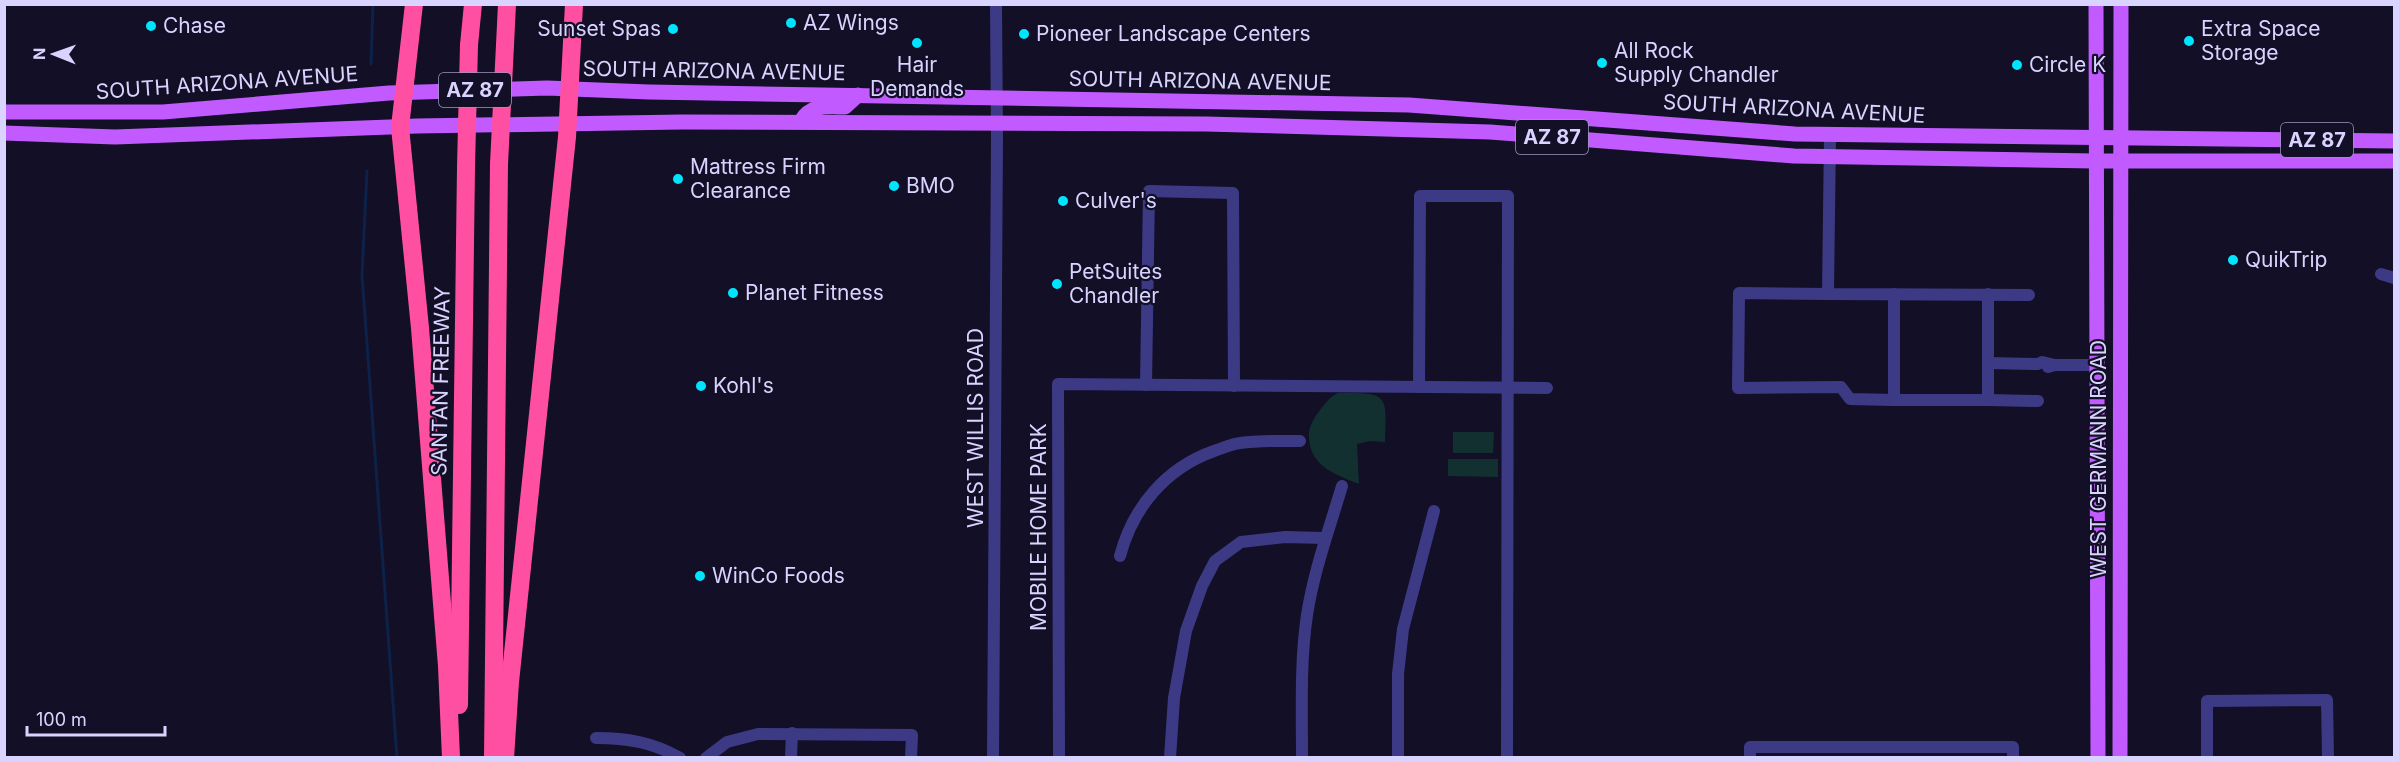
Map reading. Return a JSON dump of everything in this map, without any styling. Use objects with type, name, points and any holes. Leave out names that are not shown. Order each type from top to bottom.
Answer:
[{"type":"highway","points":[[414,4],[400,127],[422,350],[447,666],[451,758]]},
{"type":"highway","name":"SANTAN FREEWAY","points":[[459,758],[466,167],[473,4]]},
{"type":"highway","points":[[493,758],[499,164],[507,4]]},
{"type":"highway","points":[[505,758],[510,682],[568,123],[574,4]]},
{"type":"main road","name":"WEST GERMANN ROAD","points":[[2096,4],[2098,758]]},
{"type":"main road","name":"WEST GERMANN ROAD","points":[[2120,758],[2121,4]]},
{"type":"main road","name":"SOUTH ARIZONA AVENUE","points":[[4,112],[163,112],[403,93],[548,88],[997,99],[1409,105],[1749,132],[1830,135],[2394,141]]},
{"type":"main road","points":[[801,122],[813,108],[845,107],[858,95]]},
{"type":"main road","name":"SOUTH ARIZONA AVENUE","points":[[4,133],[115,137],[568,123],[997,122],[1327,126],[1491,132],[1794,156],[2095,161],[2394,161]]},
{"type":"main road","points":[[2097,423],[2120,424]]},
{"type":"street","name":"WEST WILLIS ROAD","points":[[993,758],[996,4]]},
{"type":"street","points":[[1828,294],[1830,135]]},
{"type":"street","points":[[1146,385],[1149,191],[1233,193],[1234,386]]},
{"type":"street","points":[[1419,387],[1420,196],[1508,196],[1507,758]]},
{"type":"street","points":[[2381,274],[2394,278]]},
{"type":"street","points":[[2029,295],[1739,293],[1738,388],[1841,387],[1850,399],[2038,401]]},
{"type":"street","points":[[1894,294],[1894,400]]},
{"type":"street","points":[[1988,294],[1988,400]]},
{"type":"street","points":[[1988,363],[2051,362],[2097,365]]},
{"type":"street","name":"MOBILE HOME PARK","points":[[1059,758],[1058,384],[1548,388]]},
{"type":"street","points":[[1120,556],[1126,534],[1140,511],[1157,486],[1178,468],[1203,455],[1238,443],[1300,441]]},
{"type":"street","points":[[1302,758],[1302,653],[1324,538],[1342,486]]},
{"type":"street","points":[[1398,758],[1398,674],[1403,628],[1434,511]]},
{"type":"street","points":[[1170,758],[1174,698],[1186,631],[1202,586],[1215,561],[1241,542],[1285,537],[1324,538]]},
{"type":"street","points":[[2207,758],[2207,701],[2327,700],[2328,758]]},
{"type":"street","points":[[792,733],[792,758]]},
{"type":"street","points":[[706,758],[727,742],[758,734],[792,733],[912,735],[911,758]]},
{"type":"street","points":[[596,738],[627,738],[662,747],[680,758]]},
{"type":"street","points":[[1750,752],[2013,752]]},
{"type":"green space","points":[[1338,393],[1375,396],[1381,399],[1384,405],[1385,442],[1370,441],[1357,444],[1359,484],[1326,469],[1311,449],[1309,436],[1312,422],[1327,401]]},
{"type":"green space","points":[[1453,432],[1494,432],[1493,453],[1453,453]]},
{"type":"green space","points":[[1448,459],[1498,459],[1498,477],[1448,476]]},
{"type":"waterway","points":[[371,64],[373,4]]},
{"type":"waterway","points":[[367,171],[362,275],[397,758]]},
{"type":"place","name":"AZ Wings","points":[[791,23]]},
{"type":"place","name":"Chase","points":[[151,26]]},
{"type":"place","name":"Sunset Spas","points":[[673,29]]},
{"type":"place","name":"Pioneer Landscape Centers","points":[[1024,34]]},
{"type":"place","name":"Extra Space Storage","points":[[2189,41]]},
{"type":"place","name":"Hair Demands","points":[[917,43]]},
{"type":"place","name":"All Rock Supply Chandler","points":[[1602,63]]},
{"type":"place","name":"Circle K","points":[[2017,65]]},
{"type":"place","name":"Mattress Firm Clearance","points":[[678,179]]},
{"type":"place","name":"BMO","points":[[894,186]]},
{"type":"place","name":"Culver's","points":[[1063,201]]},
{"type":"place","name":"QuikTrip","points":[[2233,260]]},
{"type":"place","name":"PetSuites Chandler","points":[[1057,284]]},
{"type":"place","name":"Planet Fitness","points":[[733,293]]},
{"type":"place","name":"Kohl's","points":[[701,386]]},
{"type":"place","name":"WinCo Foods","points":[[700,576]]}]
